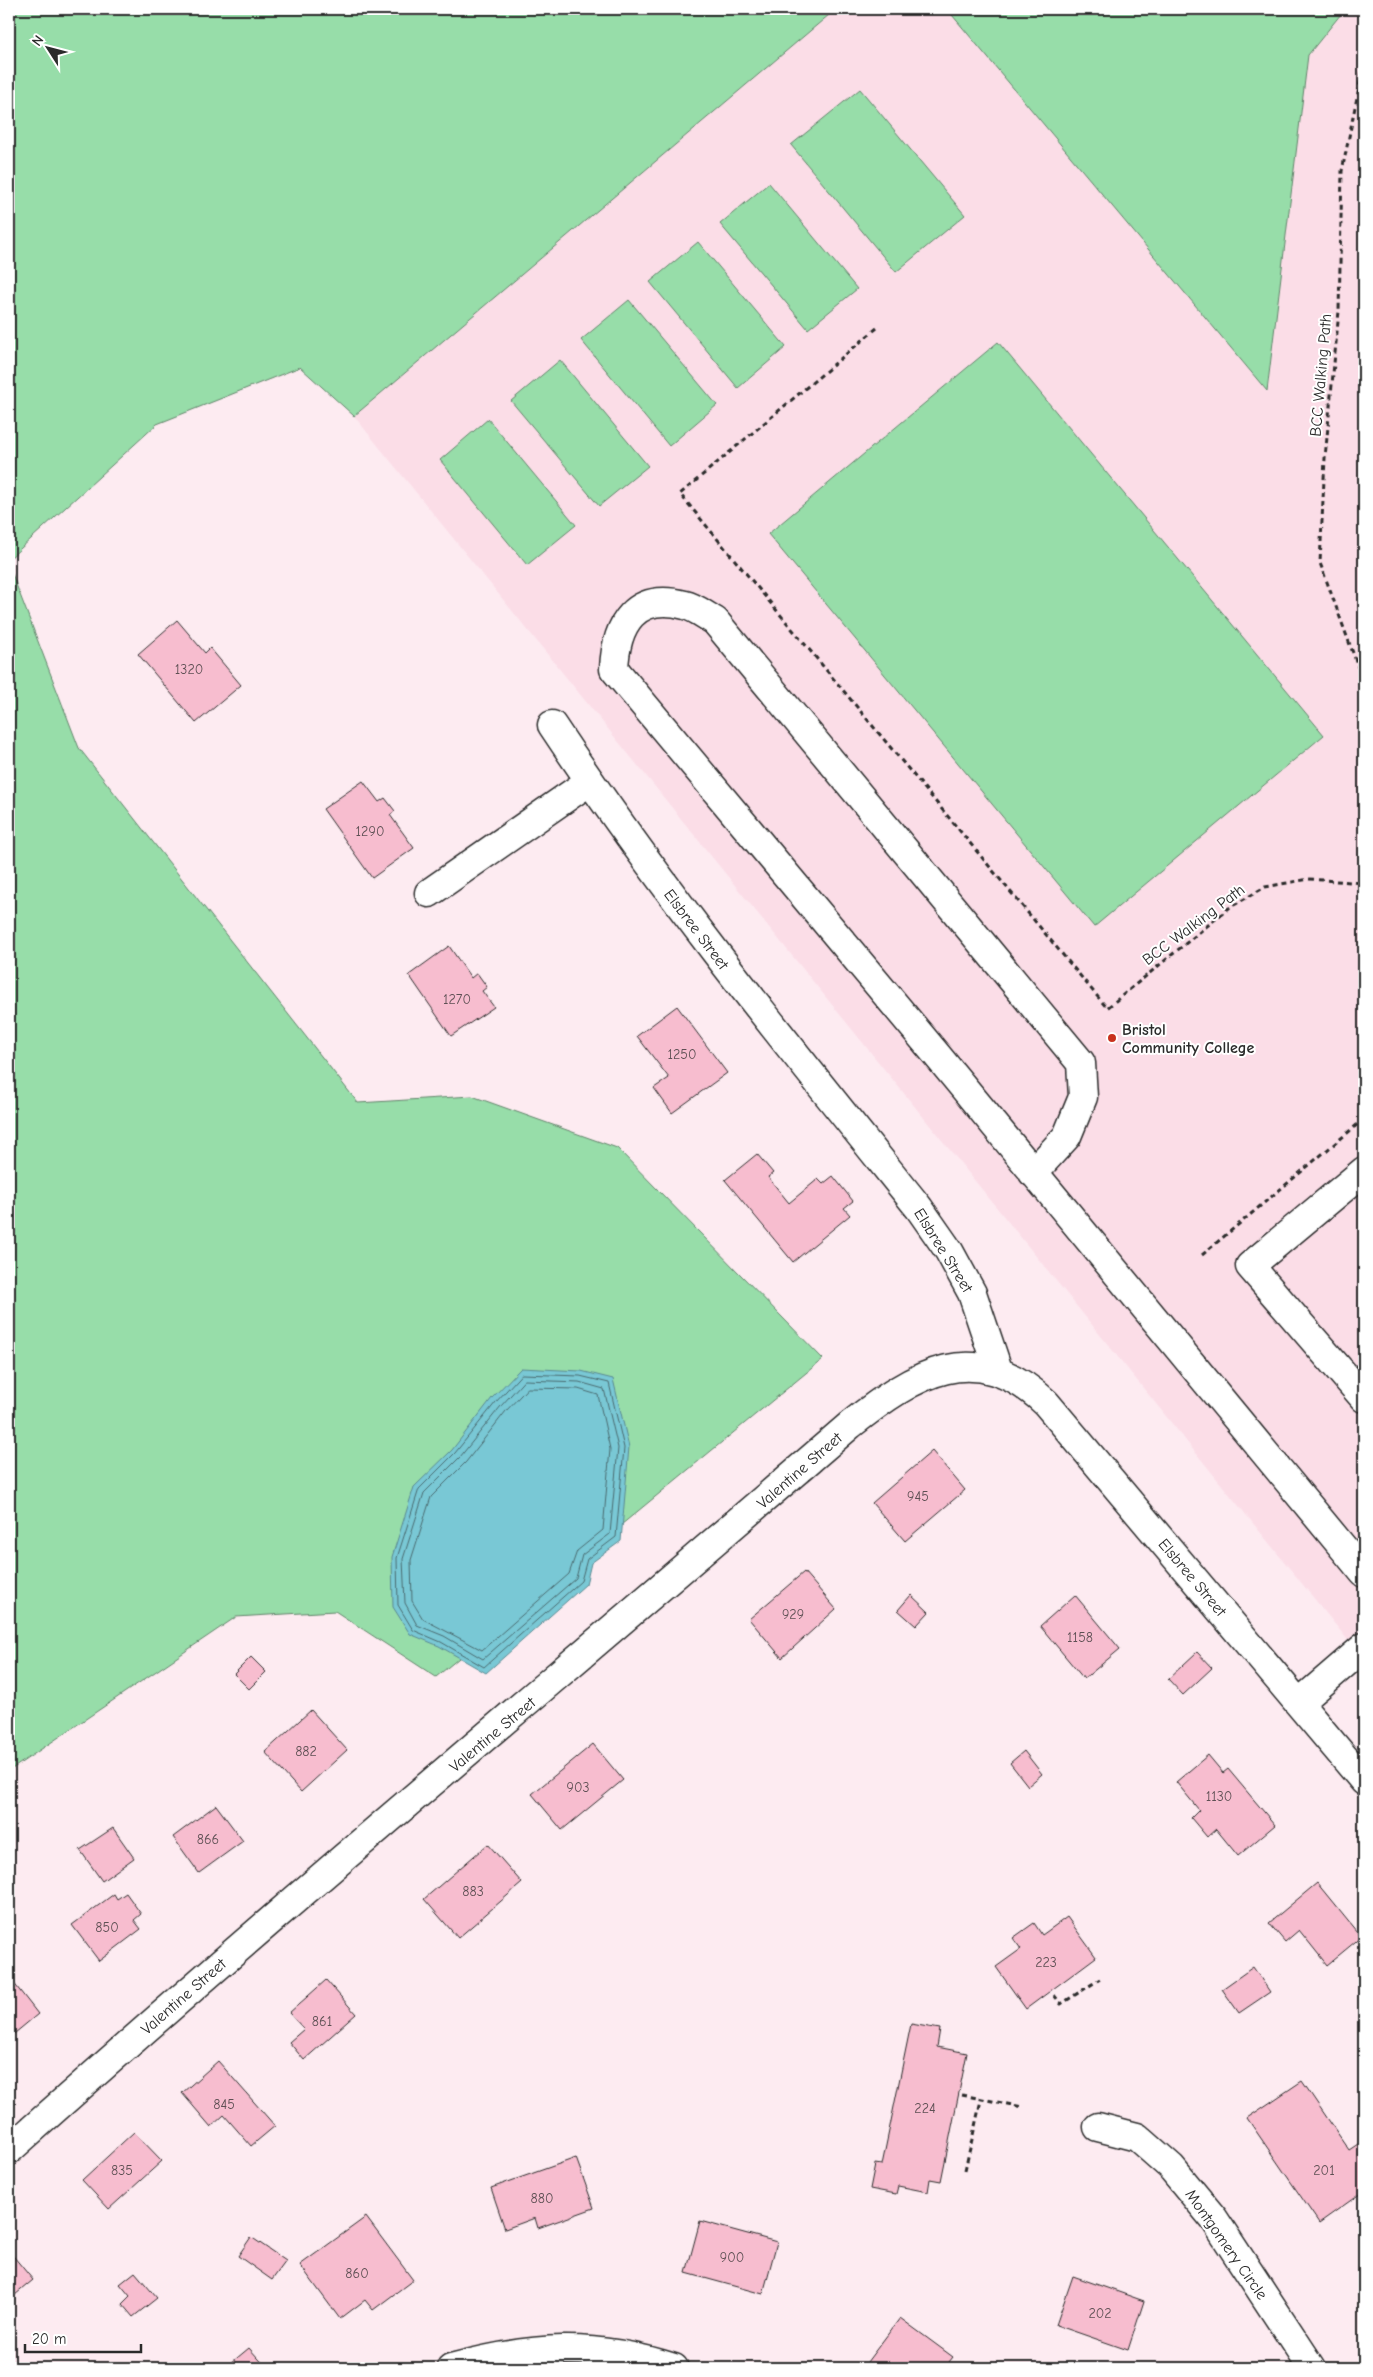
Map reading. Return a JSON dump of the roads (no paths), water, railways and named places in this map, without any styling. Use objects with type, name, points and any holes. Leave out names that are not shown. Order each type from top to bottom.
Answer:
[{"type":"street","points":[[1033,1173],[1066,1136],[1083,1097],[1082,1063],[715,622],[687,605],[658,601],[632,612],[615,647],[614,669],[1364,1573]]},
{"type":"street","name":"Elsbree Street","points":[[552,725],[590,781],[725,966],[919,1208],[949,1251],[972,1293],[998,1370],[1022,1382],[1046,1403],[1364,1781]]},
{"type":"street","points":[[429,893],[590,781]]},
{"type":"street","points":[[1364,1171],[1250,1266],[1364,1398]]},
{"type":"street","name":"Valentine Street","points":[[9,2150],[184,1994],[557,1679],[867,1412],[901,1388],[939,1371],[960,1367],[998,1370]]},
{"type":"street","points":[[1299,1703],[1364,1647]]},
{"type":"street","name":"Montgomery Circle","points":[[1098,2127],[1137,2137],[1171,2167],[1214,2219],[1312,2368]]},
{"type":"street","points":[[451,2368],[510,2354],[569,2349],[598,2350],[631,2356],[674,2368]]},
{"type":"water","points":[[521,1368],[581,1371],[613,1379],[629,1447],[621,1541],[591,1563],[586,1584],[486,1673],[439,1646],[410,1634],[393,1607],[392,1557],[414,1487],[452,1450],[492,1398]]},
{"type":"place","name":"Bristol Community College","points":[[1112,1038]]}]
